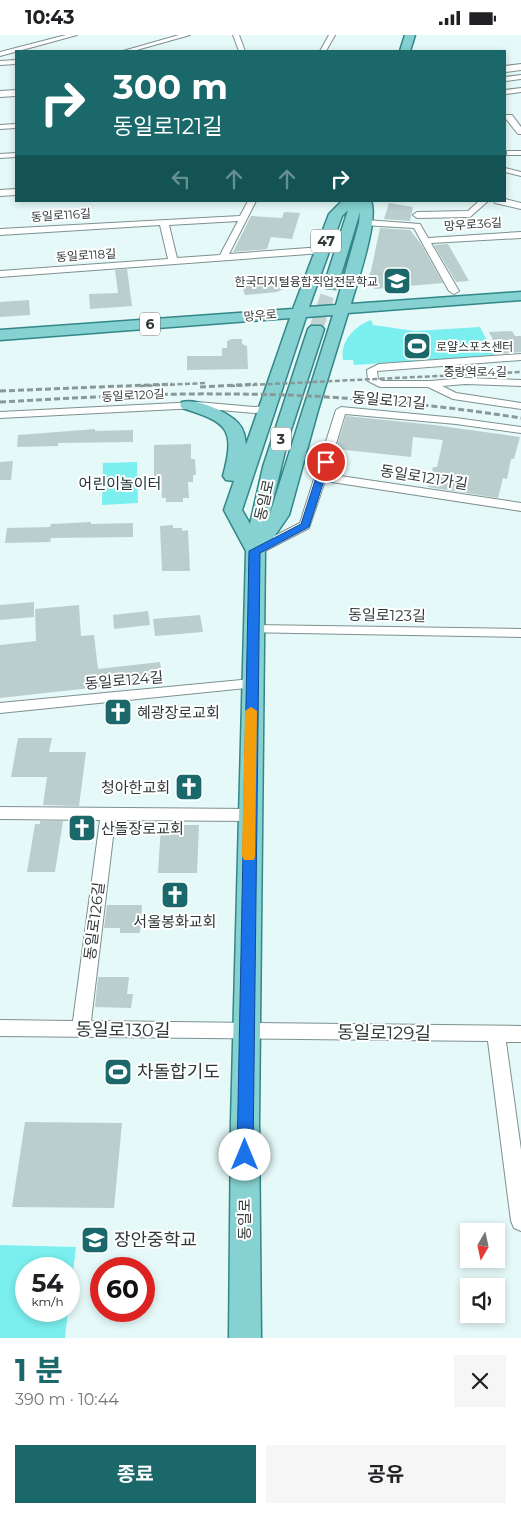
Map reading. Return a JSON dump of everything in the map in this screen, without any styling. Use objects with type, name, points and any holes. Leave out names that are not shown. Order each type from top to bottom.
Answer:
[{"type":"main road","points":[[404,50],[410,35]]},
{"type":"main road","points":[[415,50],[419,35]]},
{"type":"main road","name":"47","points":[[302,307],[336,214],[349,202]]},
{"type":"main road","points":[[331,285],[357,202]]},
{"type":"main road","points":[[188,405],[222,416],[233,425],[237,436],[238,455],[228,492],[233,510],[254,551],[280,515],[366,223],[367,208],[364,202]]},
{"type":"main road","points":[[310,286],[332,291],[345,299]]},
{"type":"main road","name":"망우로","points":[[0,335],[302,307],[345,299],[521,286]]},
{"type":"main road","name":"망우로","points":[[345,299],[521,296]]},
{"type":"main road","points":[[233,510],[302,307]]},
{"type":"main road","name":"망우로","points":[[0,323],[302,307]]},
{"type":"main road","points":[[295,329],[304,324],[320,324],[330,327],[334,332]]},
{"type":"main road","name":"동일로","points":[[245,1338],[246,1032],[254,551],[258,519],[266,483],[316,329]]},
{"type":"street","points":[[16,50],[74,35]]},
{"type":"street","points":[[130,50],[187,35]]},
{"type":"street","points":[[236,35],[242,50]]},
{"type":"street","points":[[324,50],[332,35]]},
{"type":"street","points":[[0,54],[15,50]]},
{"type":"street","points":[[0,63],[15,62]]},
{"type":"street","points":[[506,69],[521,67]]},
{"type":"street","points":[[506,79],[521,77]]},
{"type":"street","points":[[506,92],[521,90]]},
{"type":"street","points":[[0,94],[15,93]]},
{"type":"street","points":[[507,117],[521,116]]},
{"type":"street","points":[[507,117],[521,132]]},
{"type":"street","points":[[3,135],[8,126]]},
{"type":"street","points":[[510,153],[521,153]]},
{"type":"street","points":[[0,156],[15,155]]},
{"type":"street","points":[[506,170],[521,174]]},
{"type":"street","points":[[0,193],[15,192]]},
{"type":"street","points":[[222,258],[251,202]]},
{"type":"street","name":"망우로36길","points":[[417,226],[415,221],[418,210],[470,213],[483,202]]},
{"type":"street","name":"망우로36길","points":[[504,202],[521,206]]},
{"type":"street","name":"동일로116길","points":[[0,232],[243,218]]},
{"type":"street","points":[[164,222],[173,261]]},
{"type":"street","points":[[366,223],[417,226],[454,291]]},
{"type":"street","name":"망우로36길","points":[[426,241],[521,235]]},
{"type":"street","name":"동일로118길","points":[[0,274],[322,250]]},
{"type":"street","points":[[521,357],[379,367],[372,370],[373,381],[380,384],[430,384],[448,395],[521,406]]},
{"type":"street","name":"중랑역로4길","points":[[430,384],[460,381],[521,383]]},
{"type":"street","name":"동일로120길","points":[[0,415],[188,405],[208,405],[254,410],[267,409]]},
{"type":"street","name":"동일로121길","points":[[254,551],[305,525],[322,477],[341,410],[456,421],[521,430]]},
{"type":"street","name":"동일로121가길","points":[[322,477],[521,507]]},
{"type":"street","name":"동일로123길","points":[[252,629],[521,633]]},
{"type":"street","name":"동일로124길","points":[[0,708],[252,684]]},
{"type":"street","points":[[0,813],[250,815]]},
{"type":"street","name":"동일로126길","points":[[81,1029],[108,813]]},
{"type":"street","name":"동일로130길","points":[[0,1028],[246,1032]]},
{"type":"street","name":"동일로129길","points":[[246,1032],[521,1034]]},
{"type":"street","points":[[496,1034],[521,1221]]},
{"type":"green space","name":"로얄스포츠센터","points":[[371,320],[373,325],[415,331],[480,327],[495,356],[354,365],[353,360],[343,360],[344,346],[350,334]]},
{"type":"green space","name":"어린이놀이터","points":[[137,462],[138,503],[102,505],[103,463]]},
{"type":"green space","points":[[0,1245],[76,1247],[75,1257],[15,1257],[15,1322],[67,1322],[65,1338],[0,1338]]},
{"type":"building","points":[[389,203],[413,207],[410,221],[384,219]]},
{"type":"building","points":[[284,212],[300,213],[292,239],[271,237],[267,249],[233,252],[251,216],[282,218]]},
{"type":"building","points":[[380,228],[410,230],[421,244],[443,283],[375,289],[366,283],[371,271]]},
{"type":"building","points":[[448,244],[469,281],[456,282],[434,245]]},
{"type":"building","points":[[127,269],[132,306],[90,309],[89,294],[118,293],[115,270]]},
{"type":"building","points":[[303,276],[302,280],[277,292],[245,295],[240,280]]},
{"type":"building","points":[[29,300],[30,315],[0,317],[0,302]]},
{"type":"building","points":[[512,331],[515,336],[521,336],[521,352],[500,354],[489,332]]},
{"type":"building","points":[[242,339],[242,344],[247,346],[248,369],[187,370],[187,356],[222,356],[222,348],[227,348],[227,341]]},
{"type":"building","points":[[346,416],[434,425],[520,437],[514,459],[511,459],[507,479],[503,478],[498,498],[428,487],[433,467],[437,467],[443,440],[413,437],[411,457],[336,449]]},
{"type":"building","points":[[95,429],[95,431],[133,430],[133,442],[58,443],[58,446],[17,447],[18,435]]},
{"type":"building","points":[[191,444],[191,459],[195,459],[196,475],[193,475],[193,482],[188,482],[189,498],[183,498],[183,502],[166,502],[166,498],[162,498],[161,477],[154,477],[154,445]]},
{"type":"building","points":[[13,461],[11,480],[0,480],[0,462]]},
{"type":"building","points":[[91,522],[91,524],[133,523],[133,537],[51,538],[50,542],[5,543],[7,528],[50,527],[51,524]]},
{"type":"building","points":[[173,525],[173,528],[182,528],[182,531],[188,530],[190,571],[162,571],[160,526]]},
{"type":"building","points":[[34,602],[34,617],[0,620],[0,605]]},
{"type":"building","points":[[79,605],[81,636],[94,635],[98,669],[160,662],[163,680],[0,698],[0,645],[36,641],[35,609]]},
{"type":"building","points":[[148,611],[150,625],[114,629],[113,615]]},
{"type":"building","points":[[200,615],[203,632],[155,636],[153,619]]},
{"type":"building","points":[[18,738],[52,738],[49,752],[86,752],[79,806],[43,805],[47,777],[11,777]]},
{"type":"building","points":[[40,821],[63,821],[55,872],[27,872],[35,824],[40,824]]},
{"type":"building","points":[[161,825],[199,825],[197,873],[158,873]]},
{"type":"building","points":[[107,905],[142,905],[140,933],[120,933],[120,928],[104,928]]},
{"type":"building","points":[[98,977],[129,977],[127,994],[133,994],[131,1008],[95,1007]]},
{"type":"building","points":[[25,1122],[122,1123],[114,1208],[12,1207]]},
{"type":"tunnel","points":[[316,329],[331,285]]},
{"type":"railway","points":[[230,386],[521,372]]},
{"type":"railway","points":[[140,386],[207,383]]},
{"type":"railway","points":[[0,391],[172,384]]},
{"type":"railway","points":[[200,387],[257,384]]},
{"type":"railway","points":[[0,402],[142,395],[264,394],[375,400],[521,418]]},
{"type":"slow traffic","points":[[249,856],[251,711]]},
{"type":"place","name":"한국디지털융합직업전문학교","points":[[397,281]]},
{"type":"place","name":"로얄스포츠센터","points":[[417,346]]},
{"type":"place","name":"혜광장로교회","points":[[118,712]]},
{"type":"place","name":"청아한교회","points":[[189,787]]},
{"type":"place","name":"산돌장로교회","points":[[82,828]]},
{"type":"place","name":"서울봉화교회","points":[[175,895]]},
{"type":"place","name":"차돌합기도","points":[[118,1072]]},
{"type":"place","name":"장안중학교","points":[[95,1240]]},
{"type":"route","points":[[245,1155],[254,551],[305,525],[326,462]]}]
